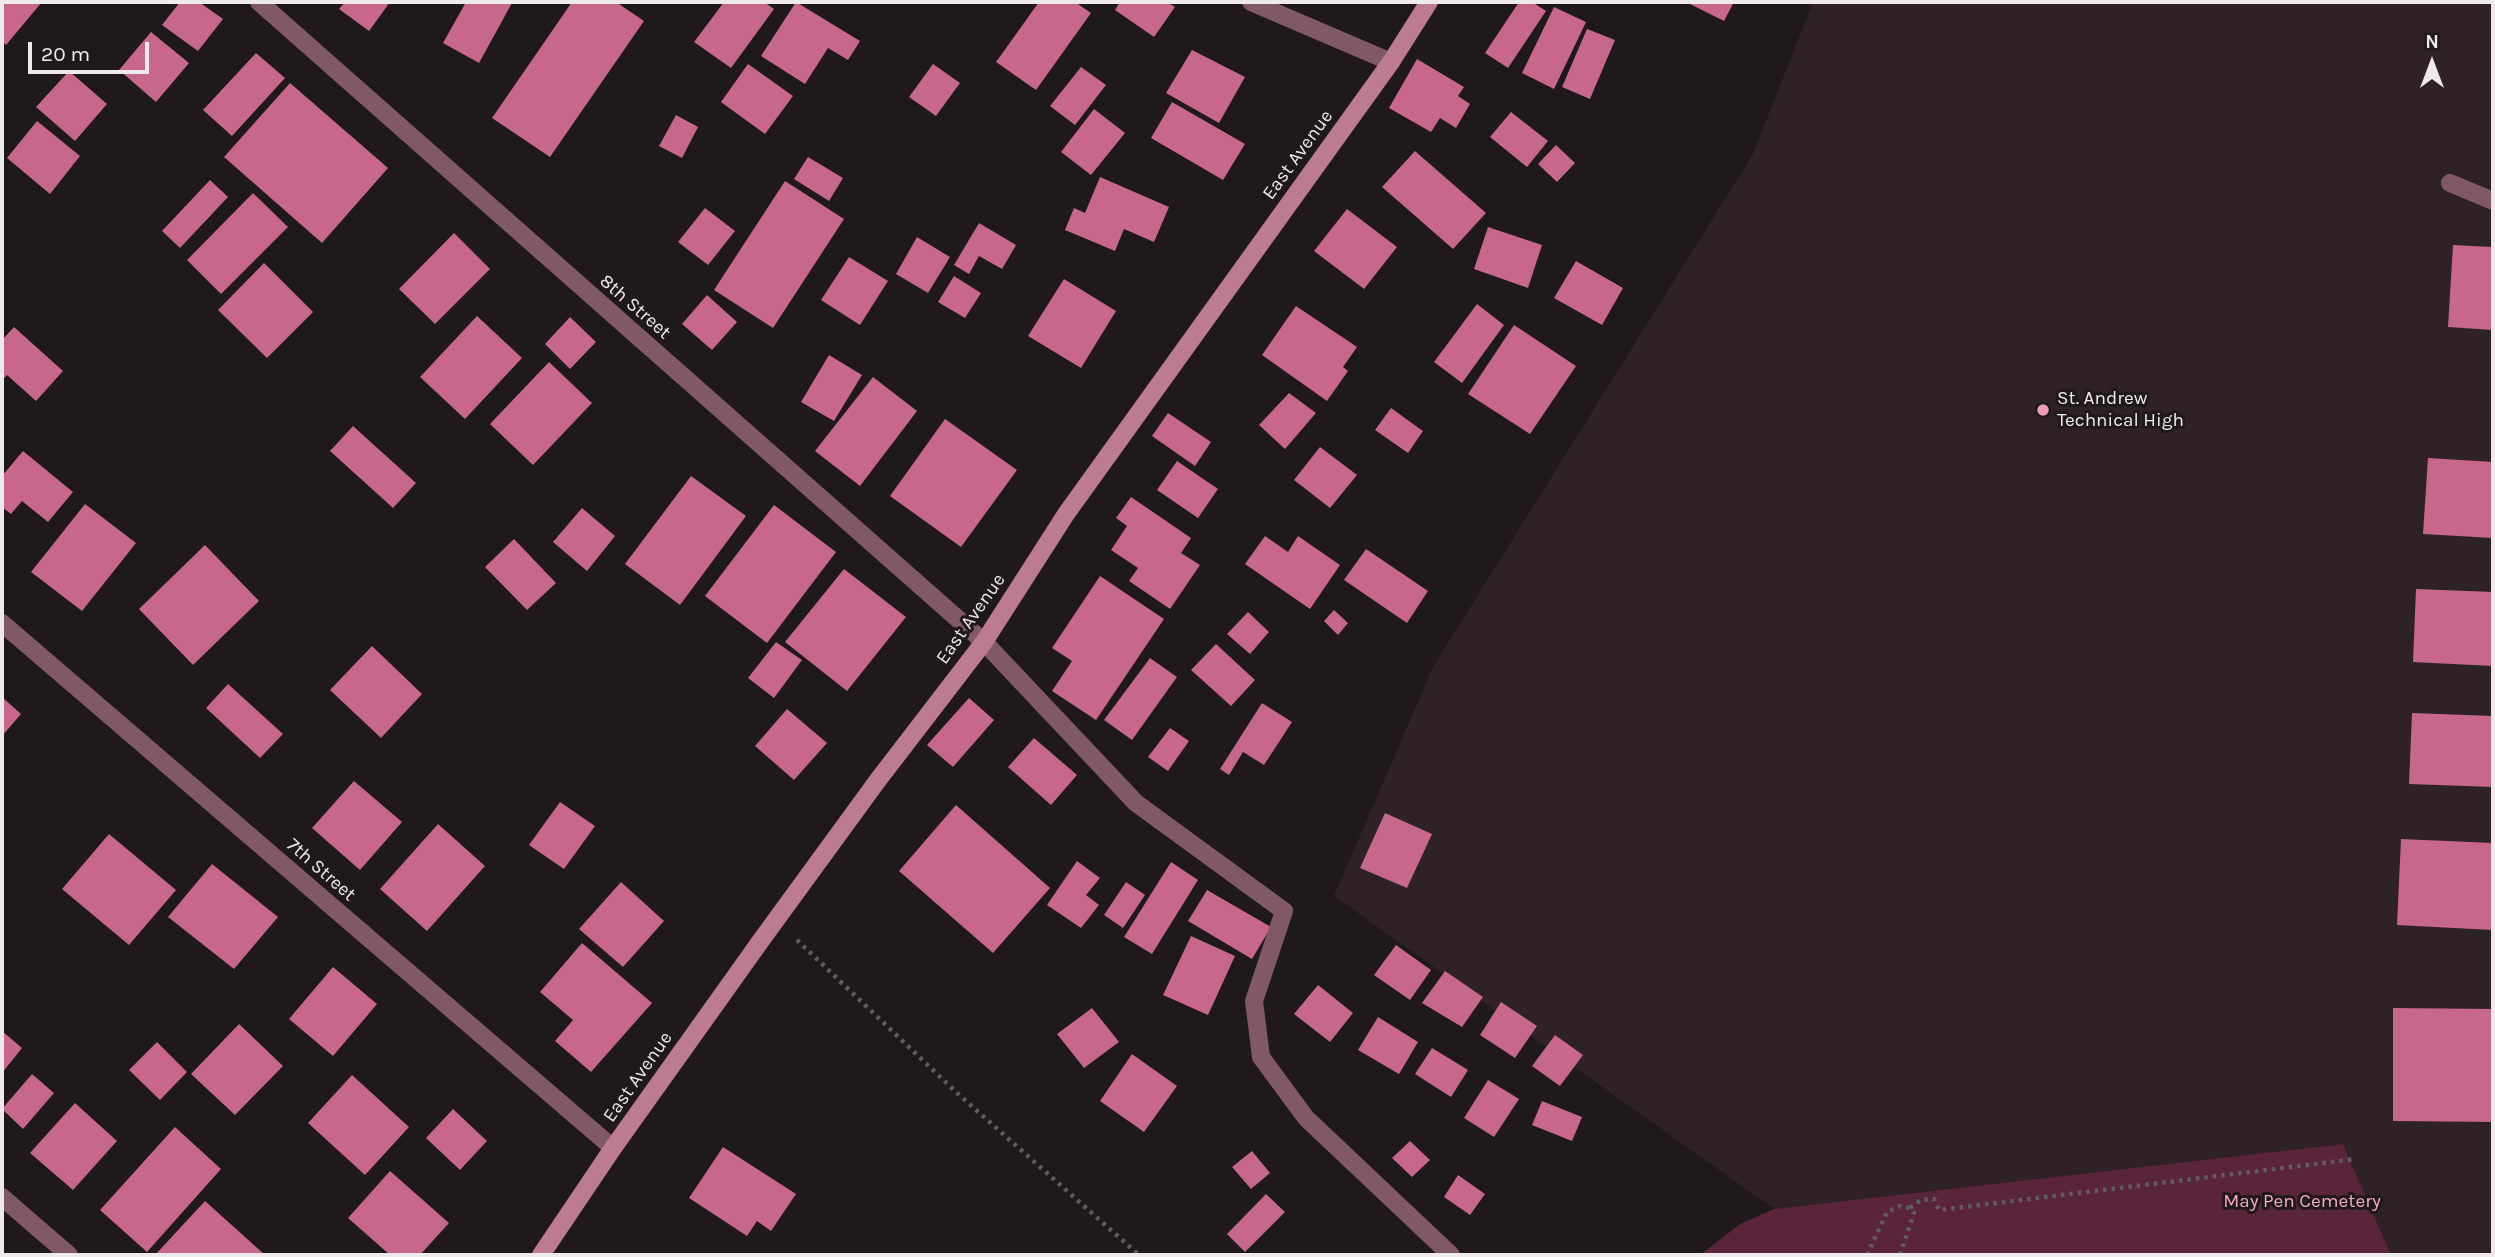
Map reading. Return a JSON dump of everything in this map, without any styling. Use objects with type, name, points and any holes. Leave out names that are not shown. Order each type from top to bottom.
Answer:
[{"type":"main road","name":"East Avenue","points":[[541,1255],[613,1148],[776,920],[878,780],[984,642],[1066,514],[1391,62],[1429,2]]},
{"type":"street","name":"8th Street","points":[[259,2],[984,642],[1136,803],[1284,911],[1254,1001],[1261,1057],[1306,1118],[1451,1255]]},
{"type":"street","points":[[1251,2],[1391,62]]},
{"type":"street","points":[[2450,183],[2493,201]]},
{"type":"street","name":"7th Street","points":[[2,623],[613,1148]]},
{"type":"street","points":[[2,1197],[69,1255]]},
{"type":"path","points":[[776,920],[957,1093],[1139,1255]]},
{"type":"path","points":[[1910,1208],[1921,1200],[1934,1199],[1939,1210],[2356,1159]]},
{"type":"path","points":[[1867,1255],[1887,1212],[1900,1206],[1910,1208],[1914,1213],[1900,1255]]},
{"type":"shaded area","name":"St. Andrew Technical High","points":[[1813,2],[2493,2],[2493,1255],[2391,1255],[2343,1144],[1774,1209],[1334,896],[1433,667],[1753,154]]},
{"type":"green space","name":"May Pen Cemetery","points":[[2343,1144],[2391,1255],[1700,1255],[1740,1224],[1774,1209]]},
{"type":"building","points":[[2,2],[42,2],[6,45],[2,41]]},
{"type":"building","points":[[180,2],[199,2],[223,19],[198,51],[162,25]]},
{"type":"building","points":[[345,2],[390,2],[369,31],[339,9]]},
{"type":"building","points":[[466,2],[512,3],[479,63],[443,43]]},
{"type":"building","points":[[572,2],[616,2],[644,21],[550,157],[492,118]]},
{"type":"building","points":[[724,2],[764,2],[774,9],[731,68],[694,42]]},
{"type":"building","points":[[796,2],[860,41],[848,60],[828,48],[805,84],[761,56]]},
{"type":"building","points":[[1039,2],[1075,2],[1091,13],[1036,90],[996,62]]},
{"type":"building","points":[[1120,2],[1167,2],[1175,7],[1154,37],[1115,10]]},
{"type":"building","points":[[1519,2],[1532,2],[1546,11],[1508,68],[1485,53]]},
{"type":"building","points":[[1686,2],[1734,2],[1724,21]]},
{"type":"building","points":[[1554,7],[1586,22],[1554,89],[1522,73]]},
{"type":"building","points":[[1587,29],[1615,40],[1590,99],[1562,87]]},
{"type":"building","points":[[151,32],[189,63],[156,102],[119,70]]},
{"type":"building","points":[[1192,50],[1245,77],[1219,123],[1166,93]]},
{"type":"building","points":[[256,53],[285,78],[232,136],[203,110]]},
{"type":"building","points":[[1417,59],[1464,87],[1458,96],[1470,104],[1456,128],[1440,118],[1431,132],[1389,108]]},
{"type":"building","points":[[748,64],[793,96],[765,134],[721,102]]},
{"type":"building","points":[[933,64],[960,83],[936,116],[909,97]]},
{"type":"building","points":[[1081,67],[1106,85],[1075,125],[1050,106]]},
{"type":"building","points":[[69,71],[107,104],[75,141],[36,107]]},
{"type":"building","points":[[290,83],[388,168],[322,243],[224,157]]},
{"type":"building","points":[[1172,102],[1245,144],[1223,180],[1151,138]]},
{"type":"building","points":[[1094,109],[1125,133],[1091,175],[1061,152]]},
{"type":"building","points":[[1511,112],[1548,141],[1527,167],[1490,137]]},
{"type":"building","points":[[676,115],[698,127],[682,158],[659,146]]},
{"type":"building","points":[[37,121],[80,156],[50,194],[7,158]]},
{"type":"building","points":[[1556,145],[1575,163],[1557,182],[1538,164]]},
{"type":"building","points":[[1415,151],[1486,213],[1453,249],[1382,187]]},
{"type":"building","points":[[808,157],[843,178],[829,201],[794,179]]},
{"type":"building","points":[[1100,177],[1169,207],[1154,242],[1124,229],[1115,251],[1065,230],[1074,208],[1085,213]]},
{"type":"building","points":[[210,180],[228,197],[180,248],[162,231]]},
{"type":"building","points":[[785,181],[844,219],[773,328],[714,290]]},
{"type":"building","points":[[253,193],[288,227],[221,294],[187,260]]},
{"type":"building","points":[[705,208],[735,231],[708,265],[678,242]]},
{"type":"building","points":[[1347,209],[1397,247],[1364,289],[1314,251]]},
{"type":"building","points":[[979,223],[1016,245],[1002,269],[979,256],[969,274],[954,265]]},
{"type":"building","points":[[1488,227],[1542,245],[1528,288],[1474,269]]},
{"type":"building","points":[[454,233],[490,269],[435,324],[399,289]]},
{"type":"building","points":[[917,237],[950,257],[928,293],[896,274]]},
{"type":"building","points":[[2453,245],[2493,247],[2493,330],[2448,327]]},
{"type":"building","points":[[849,257],[888,281],[860,325],[821,300]]},
{"type":"building","points":[[1576,261],[1623,288],[1602,325],[1554,298]]},
{"type":"building","points":[[264,263],[313,312],[267,358],[218,310]]},
{"type":"building","points":[[954,276],[981,293],[965,318],[938,302]]},
{"type":"building","points":[[1064,279],[1116,311],[1081,368],[1028,336]]},
{"type":"building","points":[[707,295],[737,322],[712,350],[682,324]]},
{"type":"building","points":[[1477,304],[1504,325],[1462,383],[1434,362]]},
{"type":"building","points":[[1296,306],[1357,347],[1343,367],[1348,371],[1327,401],[1262,355]]},
{"type":"building","points":[[477,316],[522,358],[465,419],[420,377]]},
{"type":"building","points":[[570,317],[596,342],[570,369],[545,344]]},
{"type":"building","points":[[1514,325],[1576,366],[1530,434],[1468,394]]},
{"type":"building","points":[[14,327],[63,371],[36,401],[7,375],[2,380],[2,340]]},
{"type":"building","points":[[829,355],[862,375],[834,421],[801,402]]},
{"type":"building","points":[[549,362],[592,403],[533,465],[490,424]]},
{"type":"building","points":[[873,377],[917,411],[860,486],[815,451]]},
{"type":"building","points":[[1289,393],[1316,413],[1285,449],[1259,425]]},
{"type":"building","points":[[1391,408],[1423,431],[1408,453],[1375,430]]},
{"type":"building","points":[[1168,413],[1211,442],[1195,466],[1152,436]]},
{"type":"building","points":[[945,419],[1017,470],[961,547],[890,496]]},
{"type":"building","points":[[353,426],[416,483],[393,508],[330,451]]},
{"type":"building","points":[[1320,447],[1357,475],[1330,508],[1294,480]]},
{"type":"building","points":[[23,451],[73,492],[48,522],[22,501],[11,514],[2,507],[2,476]]},
{"type":"building","points":[[2428,458],[2493,462],[2493,538],[2423,534]]},
{"type":"building","points":[[1177,461],[1218,489],[1198,518],[1157,490]]},
{"type":"building","points":[[691,476],[746,516],[680,605],[625,564]]},
{"type":"building","points":[[1131,497],[1191,538],[1181,553],[1200,565],[1170,609],[1129,581],[1138,568],[1111,550],[1127,526],[1116,518]]},
{"type":"building","points":[[85,504],[136,543],[82,611],[31,572]]},
{"type":"building","points":[[774,505],[836,552],[767,643],[705,596]]},
{"type":"building","points":[[582,508],[615,536],[587,571],[553,542]]},
{"type":"building","points":[[1265,536],[1288,552],[1298,536],[1340,565],[1310,609],[1245,564]]},
{"type":"building","points":[[514,539],[556,583],[527,610],[485,567]]},
{"type":"building","points":[[205,545],[259,601],[193,665],[139,609]]},
{"type":"building","points":[[1366,549],[1428,591],[1407,623],[1344,580]]},
{"type":"building","points":[[844,569],[906,617],[847,691],[785,642]]},
{"type":"building","points":[[1100,576],[1164,619],[1096,720],[1052,691],[1072,661],[1052,648]]},
{"type":"building","points":[[2416,589],[2493,592],[2493,666],[2413,662]]},
{"type":"building","points":[[1334,610],[1348,623],[1338,635],[1324,621]]},
{"type":"building","points":[[1248,612],[1269,632],[1250,654],[1227,634]]},
{"type":"building","points":[[776,642],[802,660],[774,698],[748,678]]},
{"type":"building","points":[[1216,644],[1255,680],[1231,706],[1191,670]]},
{"type":"building","points":[[372,646],[422,694],[381,738],[330,690]]},
{"type":"building","points":[[1150,658],[1177,677],[1132,740],[1104,720]]},
{"type":"building","points":[[228,684],[283,734],[260,758],[206,708]]},
{"type":"building","points":[[2,697],[21,714],[2,736]]},
{"type":"building","points":[[969,698],[994,720],[953,767],[927,745]]},
{"type":"building","points":[[1262,703],[1292,722],[1264,765],[1243,752],[1229,775],[1220,769]]},
{"type":"building","points":[[787,709],[827,743],[794,780],[755,746]]},
{"type":"building","points":[[2412,713],[2493,716],[2493,787],[2409,784]]},
{"type":"building","points":[[1170,728],[1189,741],[1168,771],[1148,757]]},
{"type":"building","points":[[1034,738],[1077,775],[1051,805],[1008,767]]},
{"type":"building","points":[[354,781],[402,822],[360,870],[312,828]]},
{"type":"building","points":[[560,802],[595,826],[564,869],[529,845]]},
{"type":"building","points":[[956,805],[1050,888],[993,953],[899,871]]},
{"type":"building","points":[[1385,813],[1432,834],[1407,888],[1360,868]]},
{"type":"building","points":[[438,824],[485,866],[427,931],[380,889]]},
{"type":"building","points":[[109,834],[176,890],[129,945],[62,889]]},
{"type":"building","points":[[2401,839],[2493,843],[2493,930],[2397,925]]},
{"type":"building","points":[[1077,861],[1100,878],[1086,895],[1099,905],[1081,928],[1047,905]]},
{"type":"building","points":[[1171,862],[1198,880],[1152,954],[1124,937]]},
{"type":"building","points":[[212,864],[278,917],[234,969],[168,917]]},
{"type":"building","points":[[621,882],[664,921],[623,967],[579,929]]},
{"type":"building","points":[[1126,882],[1145,895],[1123,928],[1104,915]]},
{"type":"building","points":[[1207,890],[1271,927],[1252,959],[1188,921]]},
{"type":"building","points":[[1191,936],[1235,956],[1208,1015],[1163,995]]},
{"type":"building","points":[[582,943],[652,1003],[591,1072],[555,1041],[573,1020],[540,992]]},
{"type":"building","points":[[1396,945],[1431,970],[1410,1000],[1374,975]]},
{"type":"building","points":[[333,967],[377,1004],[333,1056],[289,1019]]},
{"type":"building","points":[[1445,971],[1483,997],[1462,1027],[1422,1003]]},
{"type":"building","points":[[1318,985],[1353,1013],[1330,1042],[1294,1014]]},
{"type":"building","points":[[1501,1002],[1537,1026],[1515,1058],[1480,1035]]},
{"type":"building","points":[[1092,1008],[1119,1042],[1084,1068],[1057,1034]]},
{"type":"building","points":[[2393,1008],[2493,1009],[2493,1122],[2393,1121]]},
{"type":"building","points":[[1378,1017],[1418,1042],[1399,1074],[1358,1050]]},
{"type":"building","points":[[239,1024],[283,1066],[235,1115],[191,1074]]},
{"type":"building","points":[[2,1031],[22,1048],[2,1073]]},
{"type":"building","points":[[1555,1035],[1583,1055],[1560,1086],[1532,1066]]},
{"type":"building","points":[[157,1042],[187,1072],[160,1100],[129,1070]]},
{"type":"building","points":[[1432,1048],[1468,1070],[1451,1097],[1415,1074]]},
{"type":"building","points":[[1132,1054],[1177,1086],[1144,1132],[1100,1101]]},
{"type":"building","points":[[32,1074],[54,1093],[23,1129],[2,1109]]},
{"type":"building","points":[[352,1075],[409,1127],[365,1175],[308,1123]]},
{"type":"building","points":[[1488,1080],[1519,1099],[1494,1137],[1464,1118]]},
{"type":"building","points":[[1542,1101],[1582,1117],[1572,1141],[1532,1125]]},
{"type":"building","points":[[75,1103],[117,1141],[73,1190],[30,1153]]},
{"type":"building","points":[[453,1109],[487,1141],[460,1170],[426,1138]]},
{"type":"building","points":[[175,1127],[221,1169],[147,1252],[100,1210]]},
{"type":"building","points":[[1410,1141],[1430,1160],[1412,1177],[1392,1158]]},
{"type":"building","points":[[723,1147],[796,1194],[771,1231],[757,1221],[747,1236],[689,1198]]},
{"type":"building","points":[[1252,1151],[1270,1173],[1251,1189],[1232,1167]]},
{"type":"building","points":[[390,1171],[449,1223],[420,1255],[390,1255],[348,1218]]},
{"type":"building","points":[[1458,1175],[1485,1194],[1470,1215],[1444,1197]]},
{"type":"building","points":[[1266,1194],[1285,1212],[1245,1252],[1227,1234]]},
{"type":"building","points":[[205,1201],[265,1255],[155,1255]]},
{"type":"place","name":"St. Andrew Technical High","points":[[2043,410]]}]
